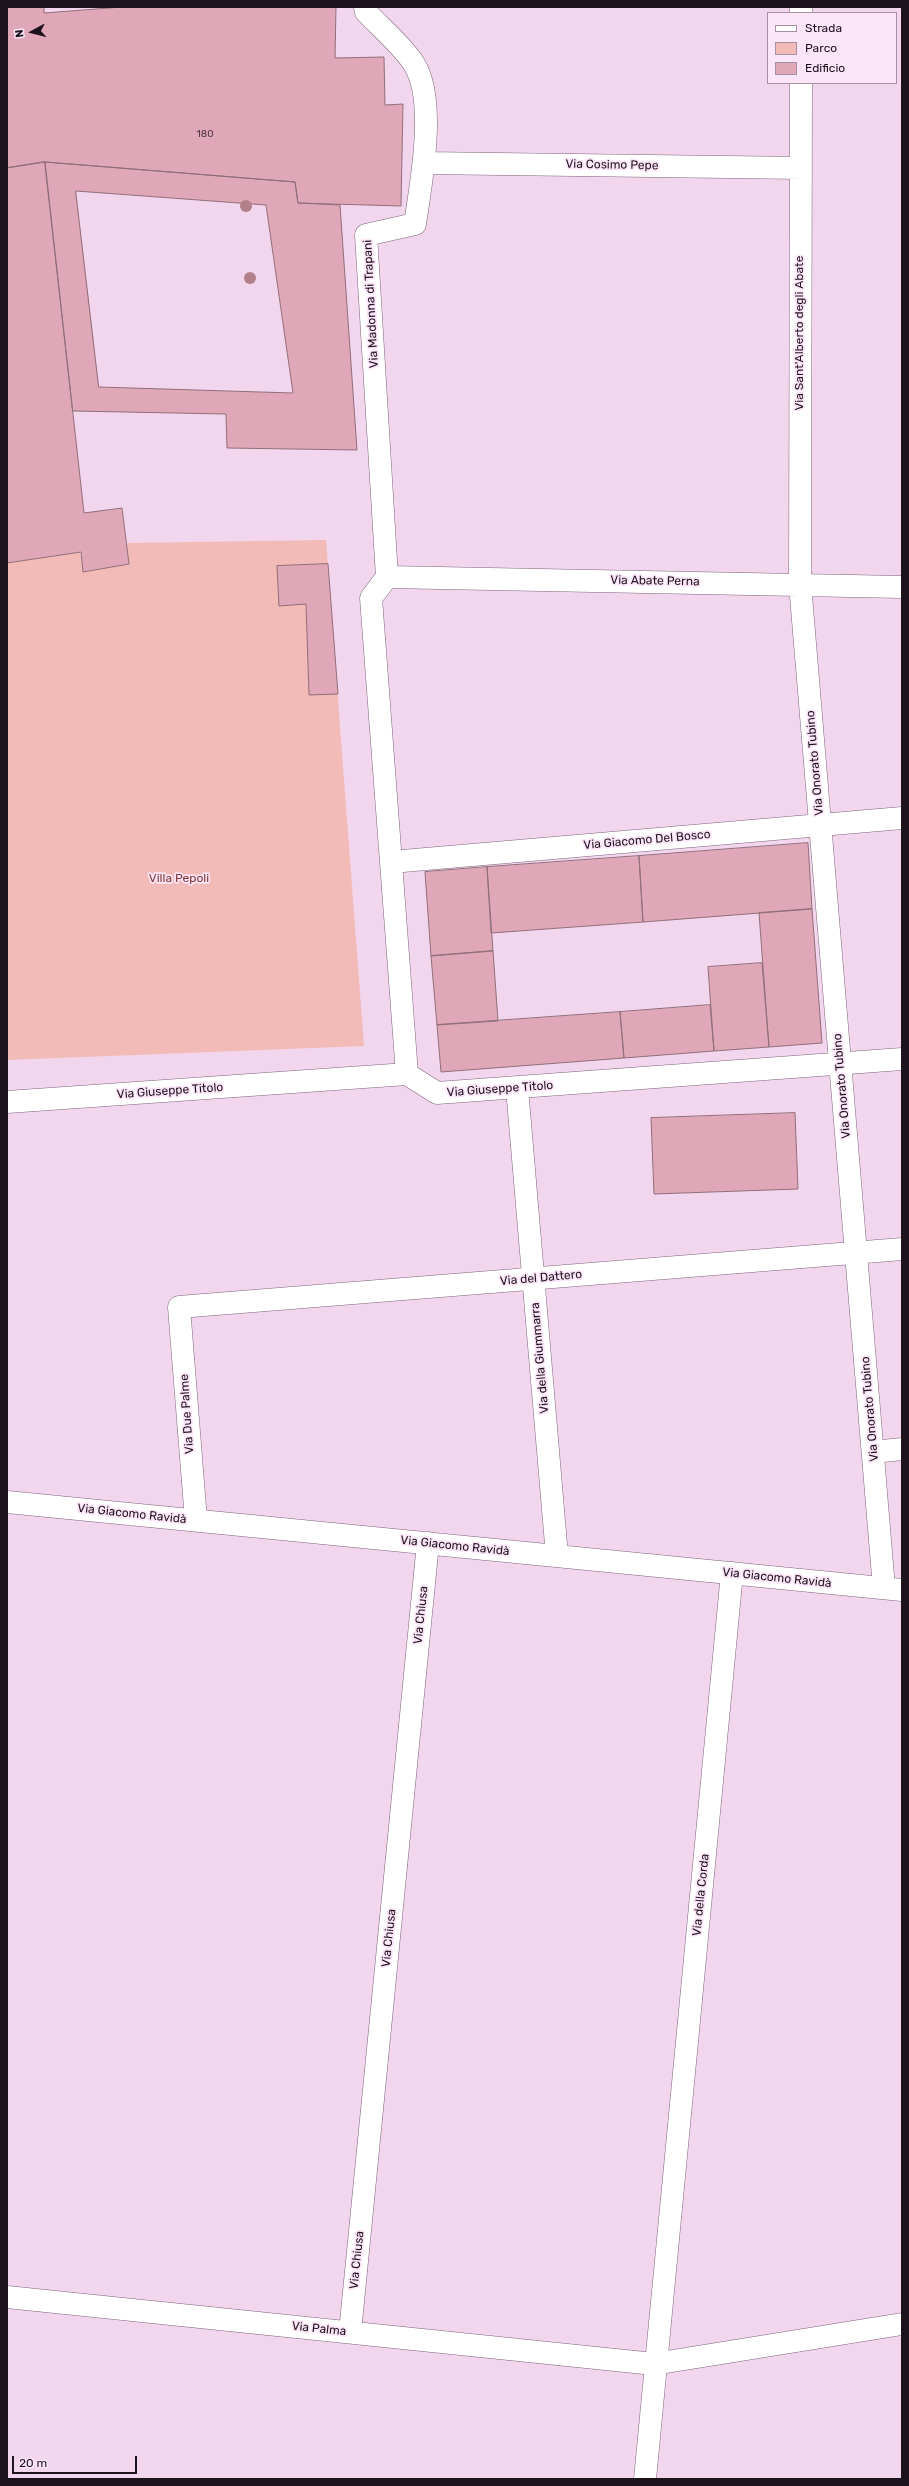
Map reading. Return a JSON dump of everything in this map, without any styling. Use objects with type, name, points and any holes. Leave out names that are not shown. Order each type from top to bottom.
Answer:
[{"type":"street","name":"Via Madonna di Trapani","points":[[365,7],[366,12],[415,64],[426,96],[424,163],[415,224],[366,235],[384,540],[397,577]]},
{"type":"street","name":"Via Sant'Alberto degli Abate","points":[[800,584],[801,84]]},
{"type":"street","name":"Via Cosimo Pepe","points":[[424,163],[801,168]]},
{"type":"street","name":"Via Abate Perna","points":[[397,577],[902,587]]},
{"type":"street","points":[[397,577],[371,598],[407,1074]]},
{"type":"street","name":"Via Onorato Tubino","points":[[800,584],[873,1452],[893,1589]]},
{"type":"street","name":"Via Giacomo Del Bosco","points":[[391,862],[902,818]]},
{"type":"street","name":"Via Giuseppe Titolo","points":[[7,1102],[407,1074],[437,1093],[902,1059]]},
{"type":"street","name":"Via della Giummarra","points":[[517,1088],[557,1556]]},
{"type":"street","name":"Via del Dattero","points":[[179,1307],[902,1250]]},
{"type":"street","name":"Via Due Palme","points":[[179,1307],[196,1520]]},
{"type":"street","points":[[873,1452],[902,1450]]},
{"type":"street","name":"Via Giacomo Ravidà","points":[[7,1502],[893,1589]]},
{"type":"street","name":"Via Chiusa","points":[[350,2332],[428,1543]]},
{"type":"street","name":"Via della Corda","points":[[645,2479],[654,2364],[732,1573]]},
{"type":"street","name":"Via Palma","points":[[7,2297],[654,2364],[902,2324]]},
{"type":"green space","name":"Villa Pepoli","points":[[326,540],[364,1046],[7,1060],[7,563],[80,552],[84,572],[129,564],[126,543]]},
{"type":"building","points":[[7,7],[44,7],[44,13],[122,7],[336,7],[335,58],[384,57],[385,105],[403,104],[401,206],[298,203],[295,182],[45,162],[7,168]]},
{"type":"building","points":[[45,162],[295,182],[298,203],[340,205],[357,450],[227,448],[226,414],[73,411]],"holes":[[[76,191],[266,205],[293,393],[99,387]]]},
{"type":"building","points":[[45,162],[84,513],[122,508],[129,564],[83,572],[81,552],[7,563],[7,168]]},
{"type":"building","points":[[328,564],[338,694],[309,695],[306,604],[279,606],[277,566]]},
{"type":"building","points":[[808,843],[812,909],[643,922],[639,856]]},
{"type":"building","points":[[639,856],[643,922],[491,933],[487,867]]},
{"type":"building","points":[[487,867],[493,951],[431,956],[425,872]]},
{"type":"building","points":[[812,909],[822,1043],[769,1047],[759,913]]},
{"type":"building","points":[[493,951],[498,1021],[437,1025],[431,956]]},
{"type":"building","points":[[762,963],[769,1047],[714,1051],[708,967]]},
{"type":"building","points":[[710,1005],[714,1051],[624,1058],[620,1012]]},
{"type":"building","points":[[620,1012],[624,1058],[441,1072],[437,1025]]},
{"type":"building","points":[[795,1113],[798,1189],[654,1194],[651,1118]]}]
